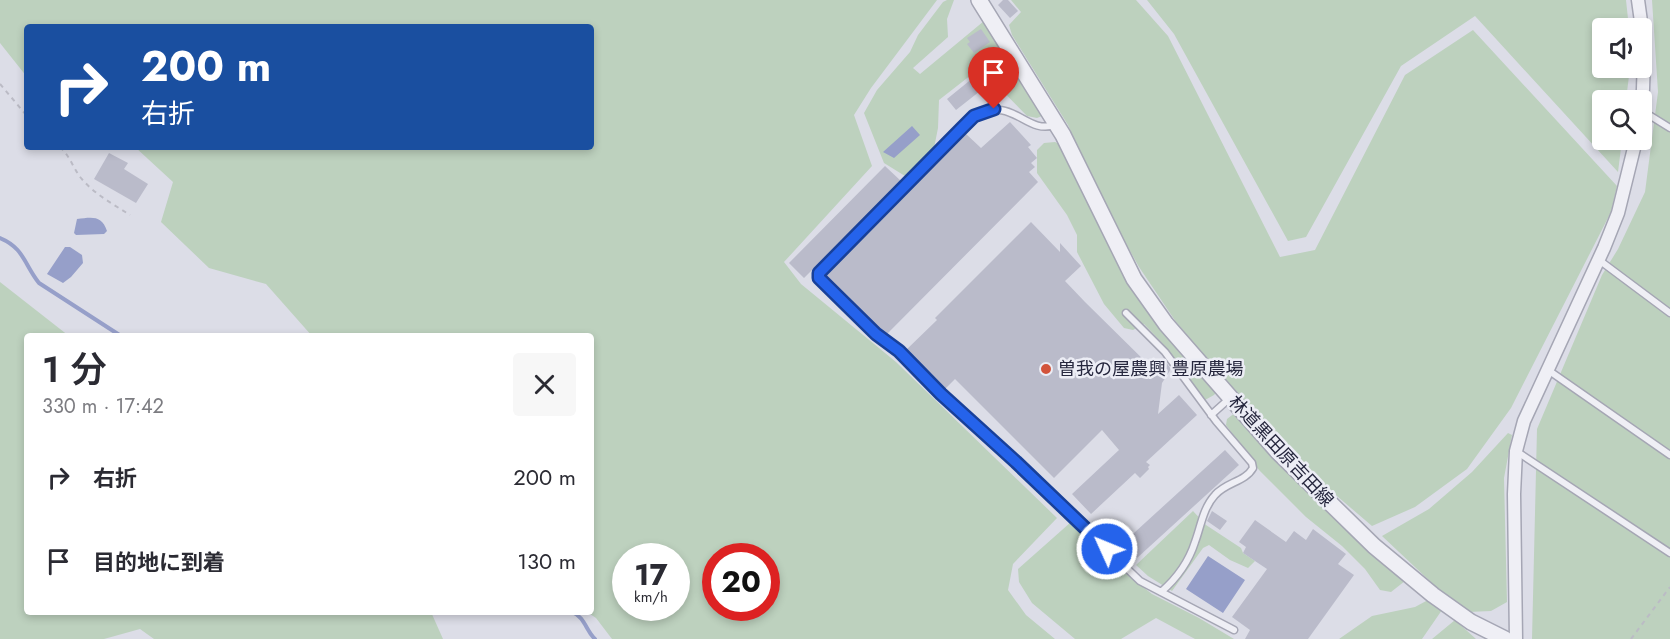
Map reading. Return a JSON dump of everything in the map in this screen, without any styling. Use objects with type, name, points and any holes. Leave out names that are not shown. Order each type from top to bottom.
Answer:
[{"type":"street","name":"林道黒田原吉田線","points":[[979,0],[1057,125],[1134,279],[1166,324],[1278,452],[1402,571],[1471,622],[1505,639]]},
{"type":"street","points":[[1638,0],[1644,38],[1643,90]]},
{"type":"street","points":[[1516,639],[1514,494],[1516,450],[1524,421],[1618,213],[1634,150]]},
{"type":"lane","points":[[1057,125],[1048,128],[1038,126],[1006,111],[994,109],[974,116],[819,273],[819,278],[876,334],[899,351],[941,394],[1016,462],[1140,581],[1234,630]]},
{"type":"lane","points":[[1652,117],[1670,128]]},
{"type":"lane","points":[[1599,259],[1670,313]]},
{"type":"lane","points":[[1126,313],[1165,352],[1211,415],[1252,463],[1253,468],[1250,474],[1223,486],[1214,496],[1204,512],[1195,544],[1186,561],[1172,582],[1161,592]]},
{"type":"lane","points":[[1547,370],[1670,455]]},
{"type":"lane","points":[[1211,415],[1231,398]]},
{"type":"lane","points":[[1516,450],[1670,553]]},
{"type":"path","points":[[0,84],[24,112]]},
{"type":"path","points":[[63,150],[83,181],[95,192],[130,215]]},
{"type":"path","points":[[1632,639],[1670,587]]},
{"type":"green space","points":[[0,0],[937,0],[871,88],[854,115],[872,166],[784,262],[801,284],[896,362],[1057,518],[1013,564],[1008,590],[1026,615],[1055,639],[612,639],[592,615],[594,615],[594,333],[309,333],[266,284],[209,268],[161,222],[173,182],[138,150],[594,150],[594,24],[24,24],[24,73],[0,43]]},
{"type":"green space","points":[[954,0],[947,19],[948,37],[913,68],[920,74],[984,21],[1042,116],[1037,118],[1027,116],[980,68],[939,100],[938,128],[934,148],[905,176],[884,163],[864,113],[877,90],[910,52],[918,35],[943,2]]},
{"type":"green space","points":[[1011,0],[1136,0],[1168,36],[1280,257],[1315,250],[1405,75],[1473,30],[1617,186],[1611,212],[1511,408],[1467,469],[1415,507],[1372,526],[1310,473],[1253,412],[1176,322],[1139,267],[1102,201],[1068,125],[1012,35],[1009,25],[1021,12]]},
{"type":"green space","points":[[1147,0],[1626,0],[1628,18],[1592,18],[1592,78],[1629,78],[1627,90],[1592,90],[1592,144],[1475,16],[1401,66],[1306,237],[1288,241],[1174,34]]},
{"type":"green space","points":[[1652,0],[1670,0],[1670,639],[1532,639],[1537,429],[1602,275],[1618,249],[1645,192],[1658,92]]},
{"type":"green space","points":[[1055,142],[1061,145],[1130,278],[1219,389],[1214,395],[1205,400],[1164,345],[1144,324],[1133,330],[1124,328],[1104,304],[1077,252],[1077,235],[1067,215],[1037,173],[1037,150],[1044,143]]},
{"type":"green space","points":[[1598,150],[1621,150],[1618,172]]},
{"type":"green space","points":[[0,282],[65,333],[24,333],[24,615],[432,615],[443,639],[154,639],[140,629],[104,639],[0,639]]},
{"type":"green space","points":[[1236,412],[1342,522],[1405,581],[1391,592],[1380,590],[1365,569],[1342,546],[1306,517],[1259,470],[1226,425],[1227,419]]},
{"type":"green space","points":[[1508,433],[1512,435],[1504,478],[1507,602],[1491,611],[1468,612],[1451,601],[1382,536],[1429,509],[1472,472]]},
{"type":"green space","points":[[1193,511],[1206,525],[1241,548],[1243,553],[1255,561],[1248,568],[1230,560],[1209,545],[1203,548],[1172,591],[1148,576],[1136,565]]},
{"type":"green space","points":[[1071,522],[1117,567],[1152,594],[1234,639],[1195,639],[1156,618],[1121,639],[1075,639],[1032,603],[1019,582],[1018,569]]},
{"type":"green space","points":[[1428,600],[1442,610],[1422,639],[1339,639],[1372,616],[1415,607]]},
{"type":"green space","points":[[1455,620],[1476,639],[1432,639]]},
{"type":"water","points":[[912,126],[920,135],[894,158],[883,152]]},
{"type":"water","points":[[96,218],[102,222],[107,231],[104,234],[76,235],[74,233],[77,219]]},
{"type":"water","points":[[65,247],[70,247],[82,255],[83,263],[63,283],[47,274]]},
{"type":"water","points":[[1208,556],[1245,580],[1223,613],[1186,589]]},
{"type":"building","points":[[1003,0],[1008,0],[1018,11],[1010,18],[998,5]]},
{"type":"building","points":[[981,29],[990,42],[974,53],[967,44],[970,42],[967,38]]},
{"type":"building","points":[[979,73],[989,84],[956,110],[947,99]]},
{"type":"building","points":[[1010,122],[1031,145],[1028,147],[1037,158],[1031,163],[1035,167],[1029,172],[1038,182],[886,335],[825,275],[965,133],[981,148]]},
{"type":"building","points":[[109,153],[128,163],[124,169],[148,184],[136,203],[94,179]]},
{"type":"building","points":[[885,166],[902,182],[804,278],[789,263]]},
{"type":"building","points":[[1031,222],[1060,252],[1060,243],[1081,266],[1065,281],[1085,302],[1154,370],[1165,361],[1171,369],[1162,383],[1158,414],[1179,395],[1197,415],[1146,462],[1150,465],[1149,469],[1140,478],[1135,473],[1091,514],[1072,494],[1119,450],[1102,430],[1054,478],[955,379],[944,390],[905,351]]},
{"type":"building","points":[[1225,450],[1239,465],[1137,558],[1123,543]]},
{"type":"building","points":[[1212,511],[1227,521],[1220,530],[1207,521]]},
{"type":"building","points":[[1255,520],[1286,542],[1294,531],[1306,540],[1313,529],[1346,554],[1338,564],[1354,575],[1308,639],[1245,639],[1250,630],[1232,617],[1267,569],[1243,553],[1246,547],[1239,542]]},
{"type":"waterway","points":[[0,238],[19,252],[39,283],[116,333]]},
{"type":"waterway","points":[[577,615],[595,639]]},
{"type":"place","name":"曽我の屋農興 豊原農場","points":[[1046,369]]},
{"type":"route","points":[[994,109],[974,116],[819,273],[819,278],[1107,549]]}]
